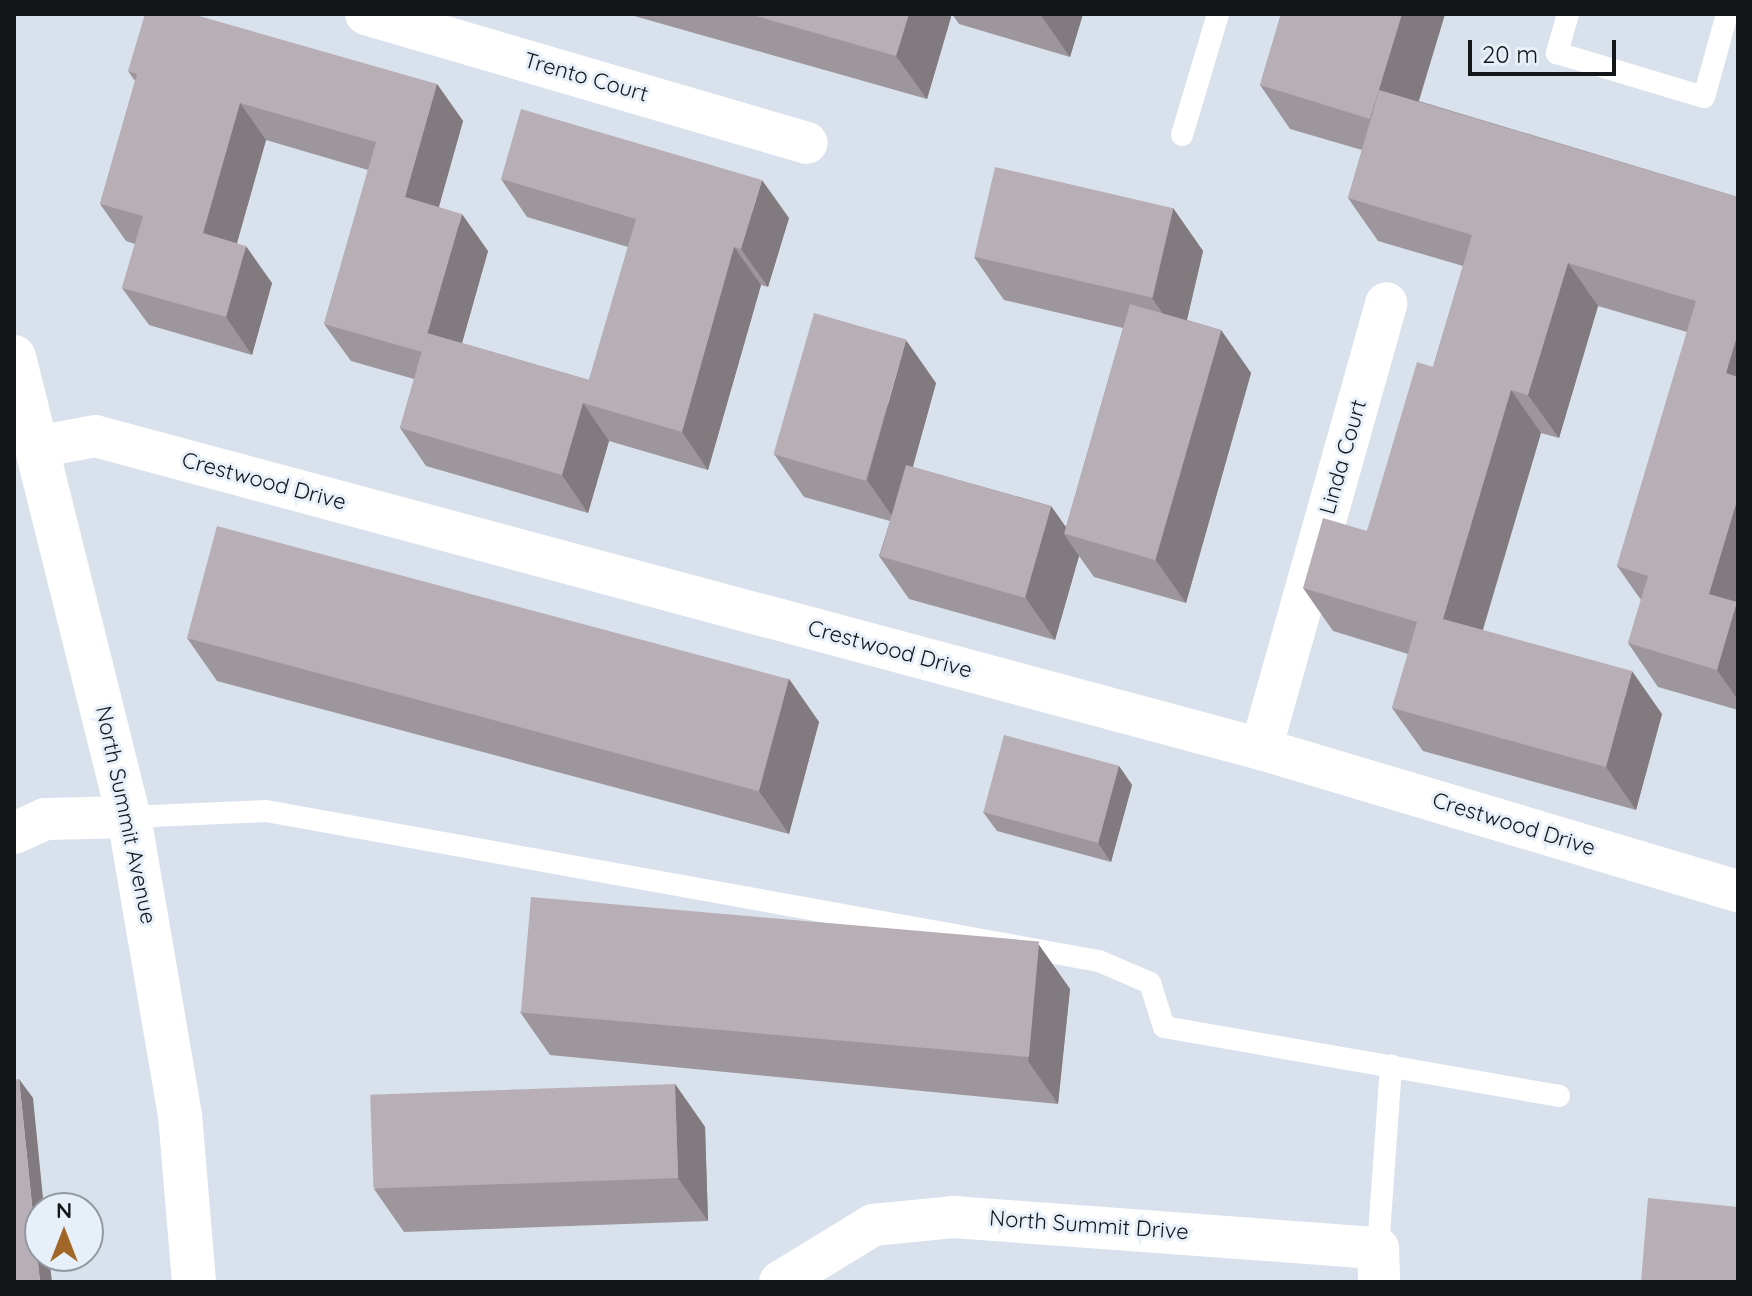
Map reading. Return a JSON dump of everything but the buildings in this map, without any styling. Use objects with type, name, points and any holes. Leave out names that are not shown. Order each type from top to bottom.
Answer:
[{"type":"street","name":"Trento Court","points":[[366,14],[806,143]]},
{"type":"street","name":"Linda Court","points":[[1261,749],[1386,303]]},
{"type":"street","name":"North Summit Avenue","points":[[14,357],[129,817],[180,1115],[194,1282]]},
{"type":"street","name":"Crestwood Drive","points":[[37,447],[95,436],[1261,749],[1738,891]]},
{"type":"street","points":[[14,833],[45,819],[129,817]]},
{"type":"street","name":"North Summit Drive","points":[[780,1282],[873,1225],[953,1217],[1379,1265]]},
{"type":"lane","points":[[1182,135],[1218,14]]},
{"type":"lane","points":[[1568,14],[1557,53],[1704,97],[1727,14]]},
{"type":"lane","points":[[129,817],[266,811],[1099,961],[1150,983],[1164,1027],[1559,1096]]},
{"type":"lane","points":[[1379,1265],[1391,1065]]}]
